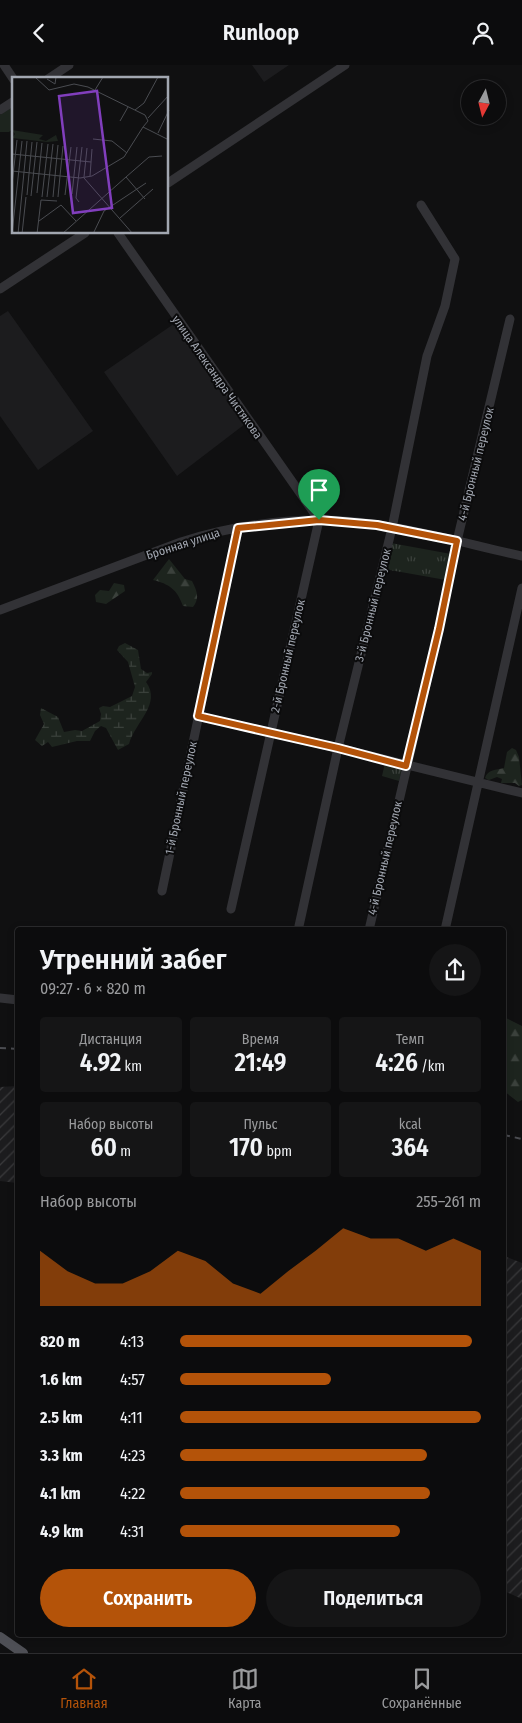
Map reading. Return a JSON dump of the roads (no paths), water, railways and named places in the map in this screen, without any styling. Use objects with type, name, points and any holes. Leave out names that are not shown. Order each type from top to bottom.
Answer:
[{"type":"main road","points":[[0,1637],[23,1653]]},
{"type":"street","points":[[4,65],[13,77]]},
{"type":"street","points":[[51,77],[69,65]]},
{"type":"street","points":[[169,182],[345,65]]},
{"type":"street","points":[[0,110],[12,102]]},
{"type":"street","name":"3-й Бронный переулок","points":[[299,925],[338,748],[392,528],[428,356],[445,306],[455,259],[421,205]]},
{"type":"street","points":[[0,289],[82,234]]},
{"type":"street","name":"улица Александра Чистякова","points":[[119,234],[319,520]]},
{"type":"street","name":"4-й Бронный переулок","points":[[370,927],[439,629],[457,541],[510,319]]},
{"type":"street","name":"Бронная улица","points":[[0,610],[181,542],[210,533],[238,528],[319,520],[392,528],[522,556]]},
{"type":"street","name":"2-й Бронный переулок","points":[[231,909],[319,520]]},
{"type":"street","name":"1-й Бронный переулок","points":[[162,891],[238,528]]},
{"type":"street","points":[[446,927],[522,588]]},
{"type":"street","points":[[198,716],[522,793]]},
{"type":"street","points":[[0,998],[15,1000]]},
{"type":"railway","points":[[0,1048],[15,1049]]},
{"type":"railway","points":[[506,1135],[522,1139]]}]
